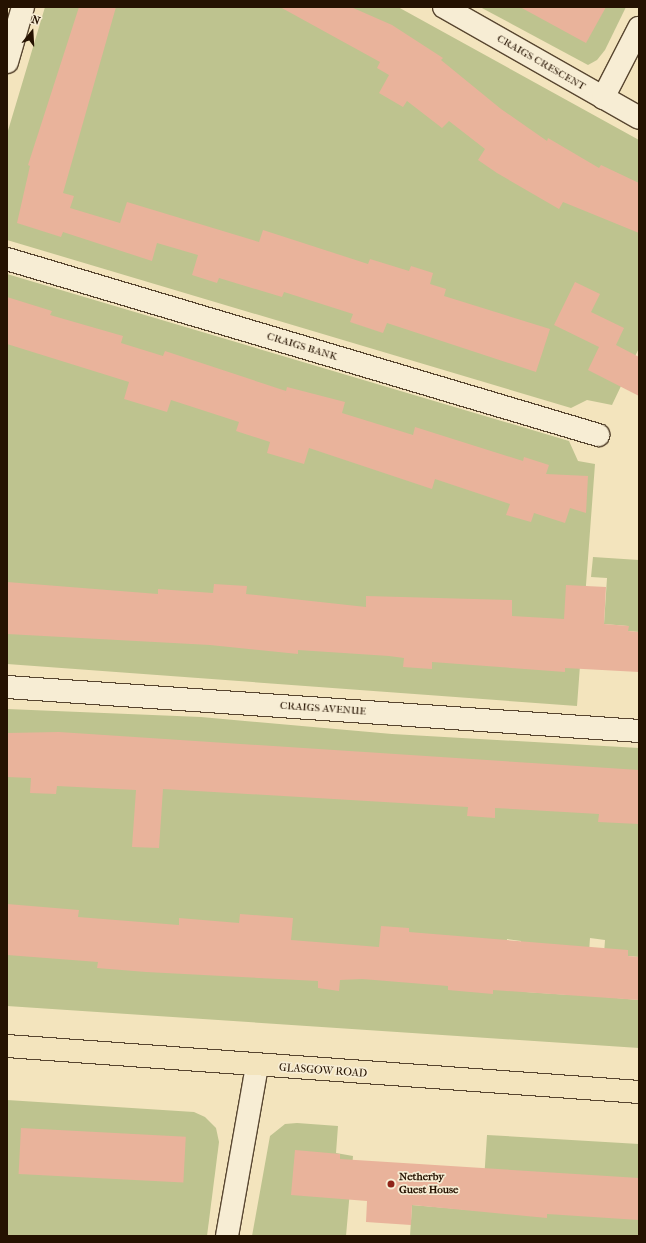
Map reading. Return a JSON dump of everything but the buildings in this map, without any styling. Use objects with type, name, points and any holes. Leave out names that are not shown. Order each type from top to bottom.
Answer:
[{"type":"main road","name":"GLASGOW ROAD","points":[[7,1046],[257,1066],[639,1092]]},
{"type":"street","points":[[7,62],[23,7]]},
{"type":"street","name":"CRAIGS CRESCENT","points":[[444,7],[639,118]]},
{"type":"street","points":[[603,98],[639,28]]},
{"type":"street","name":"CRAIGS BANK","points":[[7,259],[598,435]]},
{"type":"street","name":"CRAIGS AVENUE","points":[[7,687],[639,731]]},
{"type":"street","points":[[227,1236],[257,1066]]},
{"type":"green space","points":[[45,7],[398,7],[639,140],[639,348],[612,405],[587,400],[571,408],[7,240],[7,134]]},
{"type":"green space","points":[[480,7],[626,7],[605,50],[597,60],[588,65]]},
{"type":"green space","points":[[7,274],[569,441],[578,461],[595,464],[577,706],[7,664]]},
{"type":"green space","points":[[593,557],[639,560],[639,632],[628,631],[628,626],[604,624],[607,578],[591,577]]},
{"type":"green space","points":[[7,709],[201,717],[392,734],[639,748],[639,957],[628,956],[628,950],[604,954],[605,940],[590,938],[589,953],[594,996],[639,1000],[639,1048],[7,1006]],"holes":[[[507,939],[521,941],[521,949],[575,953],[571,995],[526,992],[505,962]]]},
{"type":"green space","points":[[7,1100],[194,1112],[205,1117],[216,1128],[219,1142],[207,1236],[7,1236]]},
{"type":"green space","points":[[297,1123],[338,1126],[336,1153],[353,1156],[346,1236],[252,1236],[270,1136],[285,1124]]},
{"type":"green space","points":[[487,1135],[639,1144],[639,1236],[410,1236],[412,1205],[482,1211]]},
{"type":"place","name":"Netherby Guest House","points":[[391,1184]]}]
